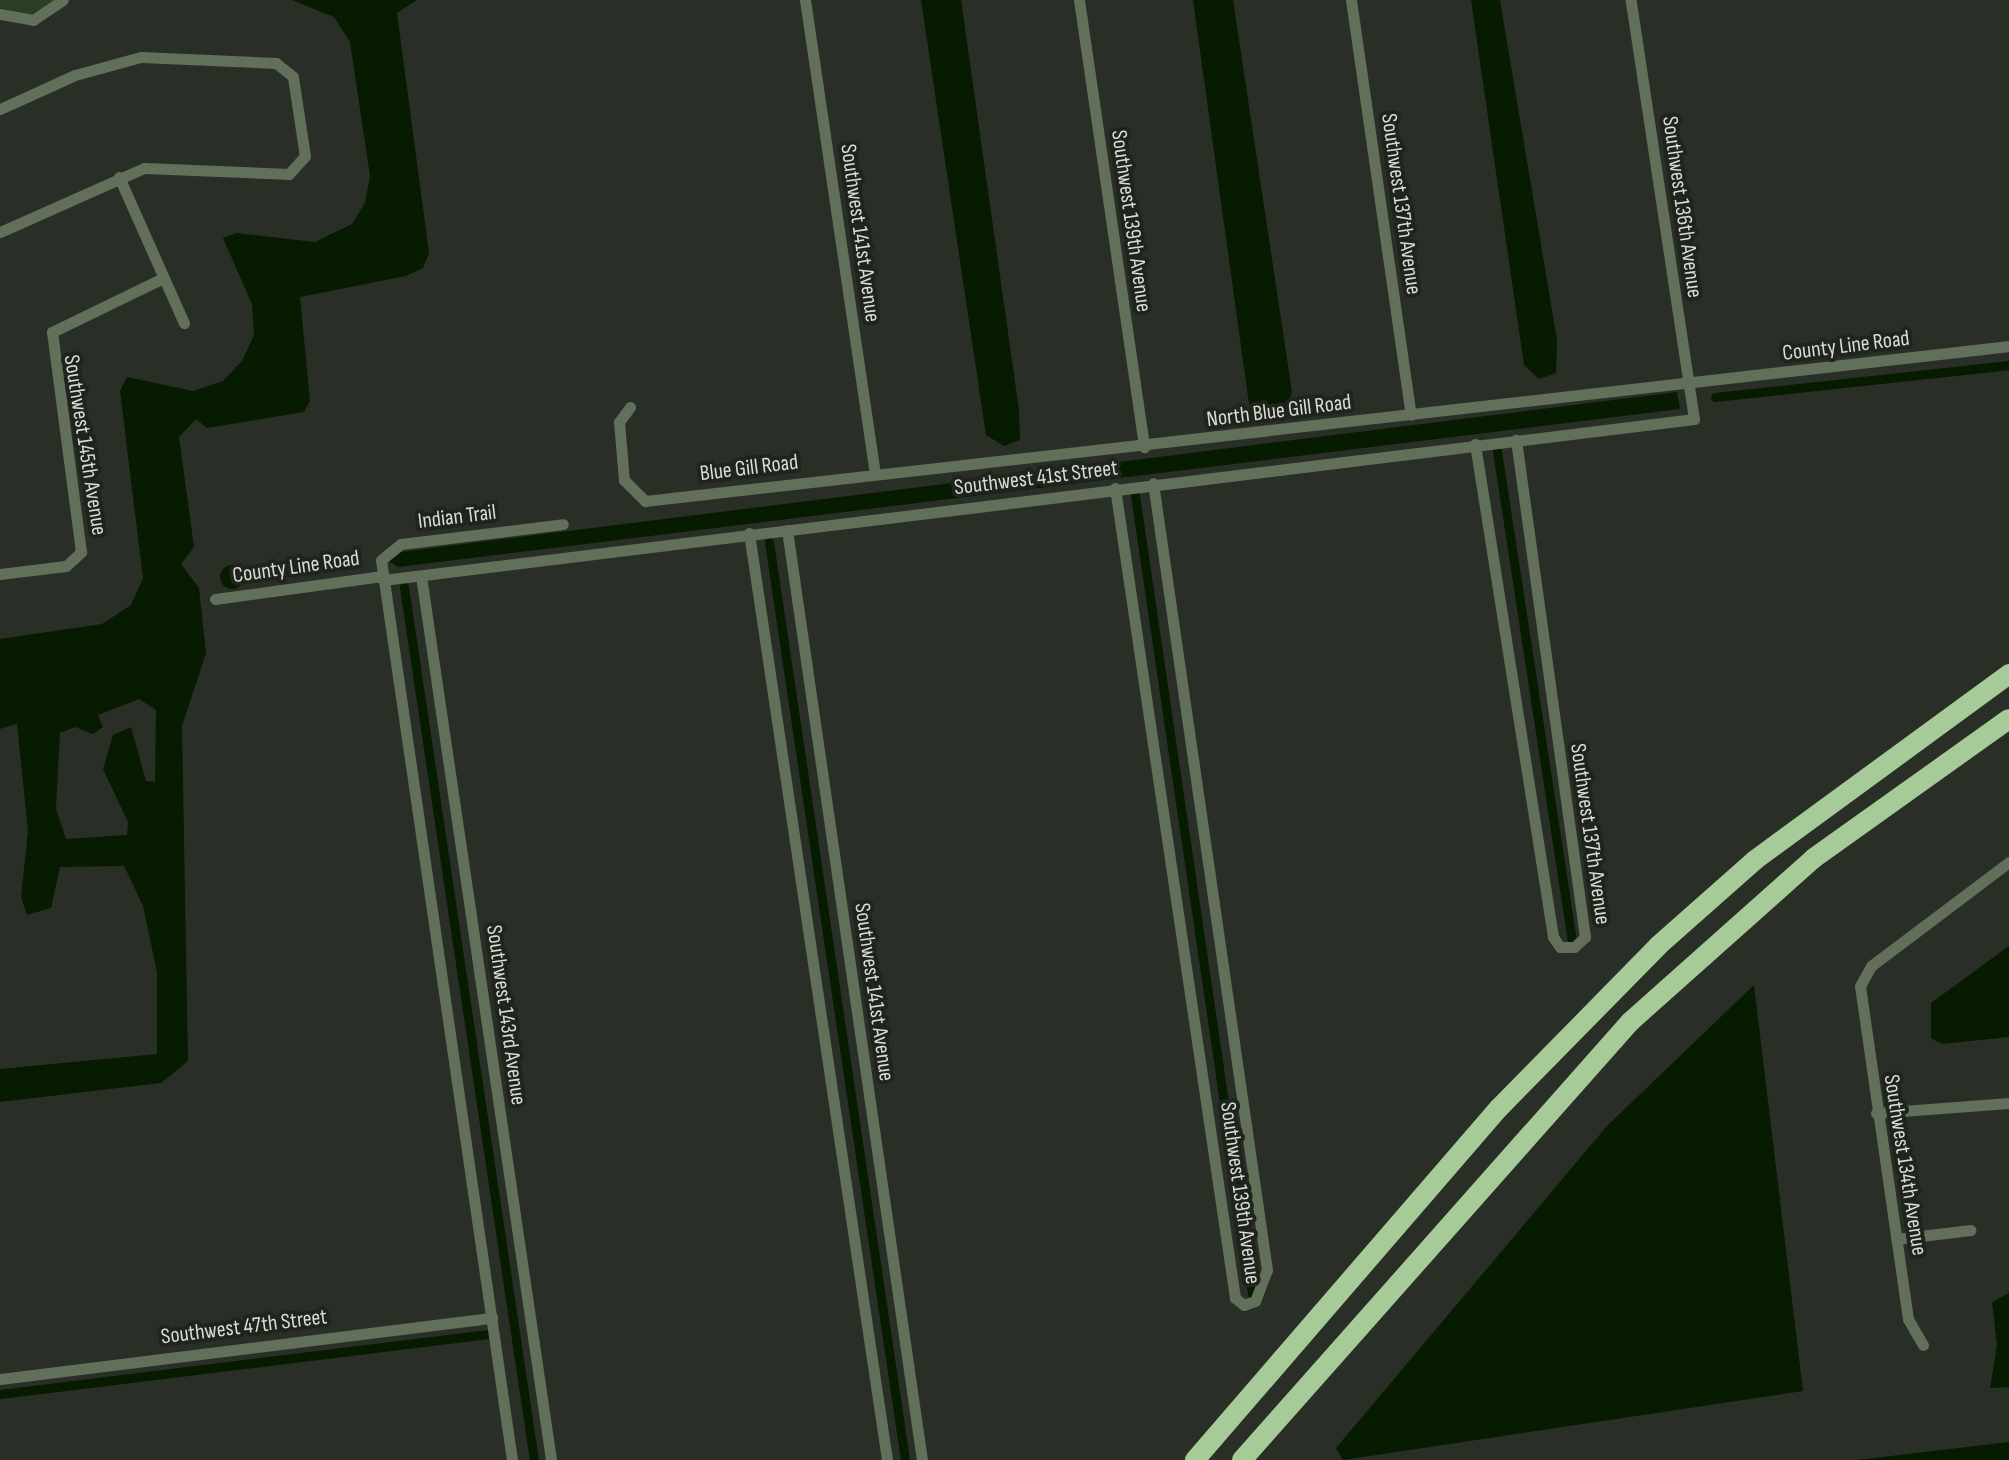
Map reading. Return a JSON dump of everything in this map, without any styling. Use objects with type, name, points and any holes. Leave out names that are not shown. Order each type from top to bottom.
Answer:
[{"type":"highway","points":[[1195,1460],[1499,1108],[1648,955],[1755,860],[2009,674]]},
{"type":"highway","points":[[1242,1460],[1630,1022],[1814,858],[2009,719]]},
{"type":"street","points":[[0,14],[33,20],[63,0]]},
{"type":"street","name":"Southwest 141st Avenue","points":[[805,0],[875,473]]},
{"type":"street","name":"Southwest 139th Avenue","points":[[1079,0],[1144,447]]},
{"type":"street","name":"Southwest 137th Avenue","points":[[1351,0],[1411,415]]},
{"type":"street","name":"Southwest 136th Avenue","points":[[1631,0],[1694,419]]},
{"type":"street","points":[[0,109],[75,75],[141,57],[288,66],[305,156],[299,169],[277,174],[166,164],[119,177],[0,232]]},
{"type":"street","points":[[119,177],[184,323]]},
{"type":"street","name":"Southwest 145th Avenue","points":[[0,574],[76,562],[81,552],[52,332],[163,278]]},
{"type":"street","name":"County Line Road","points":[[1688,383],[2009,346]]},
{"type":"street","name":"North Blue Gill Road","points":[[875,473],[889,477],[1688,383]]},
{"type":"street","name":"Blue Gill Road","points":[[630,407],[619,422],[631,493],[645,501],[875,473]]},
{"type":"street","name":"Southwest 41st Street","points":[[382,578],[421,576],[1153,483],[1694,419]]},
{"type":"street","name":"Southwest 137th Avenue","points":[[1475,444],[1553,937],[1560,947],[1574,947],[1585,937],[1516,440]]},
{"type":"street","name":"Southwest 139th Avenue","points":[[1115,488],[1235,1298],[1244,1305],[1255,1301],[1267,1270],[1153,483]]},
{"type":"street","name":"Indian Trail","points":[[382,578],[384,553],[401,544],[563,524]]},
{"type":"street","name":"Southwest 141st Avenue","points":[[787,530],[922,1460]]},
{"type":"street","points":[[749,533],[887,1460]]},
{"type":"street","name":"Southwest 143rd Avenue","points":[[421,576],[551,1460]]},
{"type":"street","points":[[382,578],[512,1460]]},
{"type":"street","name":"County Line Road","points":[[215,599],[382,578]]},
{"type":"street","name":"Southwest 134th Avenue","points":[[1923,1345],[1908,1319],[1860,986],[1871,966],[2009,862]]},
{"type":"street","points":[[1876,1113],[2009,1103]]},
{"type":"street","points":[[1896,1239],[1970,1230]]},
{"type":"street","name":"Southwest 47th Street","points":[[0,1379],[492,1318]]},
{"type":"shaded area","points":[[0,0],[58,0],[30,14],[0,8]]},
{"type":"shaded area","points":[[292,0],[417,0],[397,13],[429,253],[423,268],[406,276],[300,297],[310,401],[304,412],[207,428],[196,419],[179,437],[194,547],[181,564],[199,588],[206,653],[182,726],[188,1061],[161,1083],[0,1102],[0,1069],[157,1054],[157,972],[143,906],[124,866],[60,867],[51,908],[27,915],[21,897],[28,831],[17,724],[0,729],[0,639],[102,624],[131,605],[143,578],[120,391],[127,377],[193,391],[223,381],[242,361],[254,335],[252,304],[223,238],[237,233],[315,242],[352,224],[365,203],[370,176],[350,42],[334,17]],"holes":[[[139,699],[156,710],[155,782],[146,781],[131,727],[113,735],[103,769],[128,822],[127,835],[66,839],[56,809],[60,733],[75,727],[93,734],[103,727],[98,715]]]},
{"type":"shaded area","points":[[921,0],[961,0],[1019,410],[1020,440],[1004,446],[986,435]]},
{"type":"shaded area","points":[[1193,0],[1233,0],[1292,392],[1285,413],[1265,416],[1249,404]]},
{"type":"shaded area","points":[[1471,0],[1500,0],[1557,340],[1556,373],[1539,379],[1524,365]]},
{"type":"shaded area","points":[[1677,392],[1680,409],[398,567],[389,561],[401,552]]},
{"type":"shaded area","points":[[311,562],[308,574],[262,576],[264,566]]},
{"type":"shaded area","points":[[232,565],[243,572],[244,577],[237,588],[232,589],[221,582],[220,577],[227,566]]},
{"type":"shaded area","points":[[2009,946],[2009,1037],[1942,1044],[1931,1038],[1931,1003]]},
{"type":"shaded area","points":[[1754,985],[1803,1391],[1343,1460],[1336,1448],[1607,1126]]},
{"type":"shaded area","points":[[2009,1293],[2009,1387],[1990,1388],[1997,1345],[1992,1302]]},
{"type":"shaded area","points":[[2009,1442],[2009,1460],[1857,1460]]},
{"type":"waterway","points":[[1715,397],[2009,365]]},
{"type":"waterway","points":[[1497,451],[1572,942]]},
{"type":"waterway","points":[[1135,495],[1252,1293]]},
{"type":"waterway","points":[[769,542],[905,1460]]},
{"type":"waterway","points":[[404,587],[534,1460]]},
{"type":"waterway","points":[[0,1394],[488,1334]]}]
